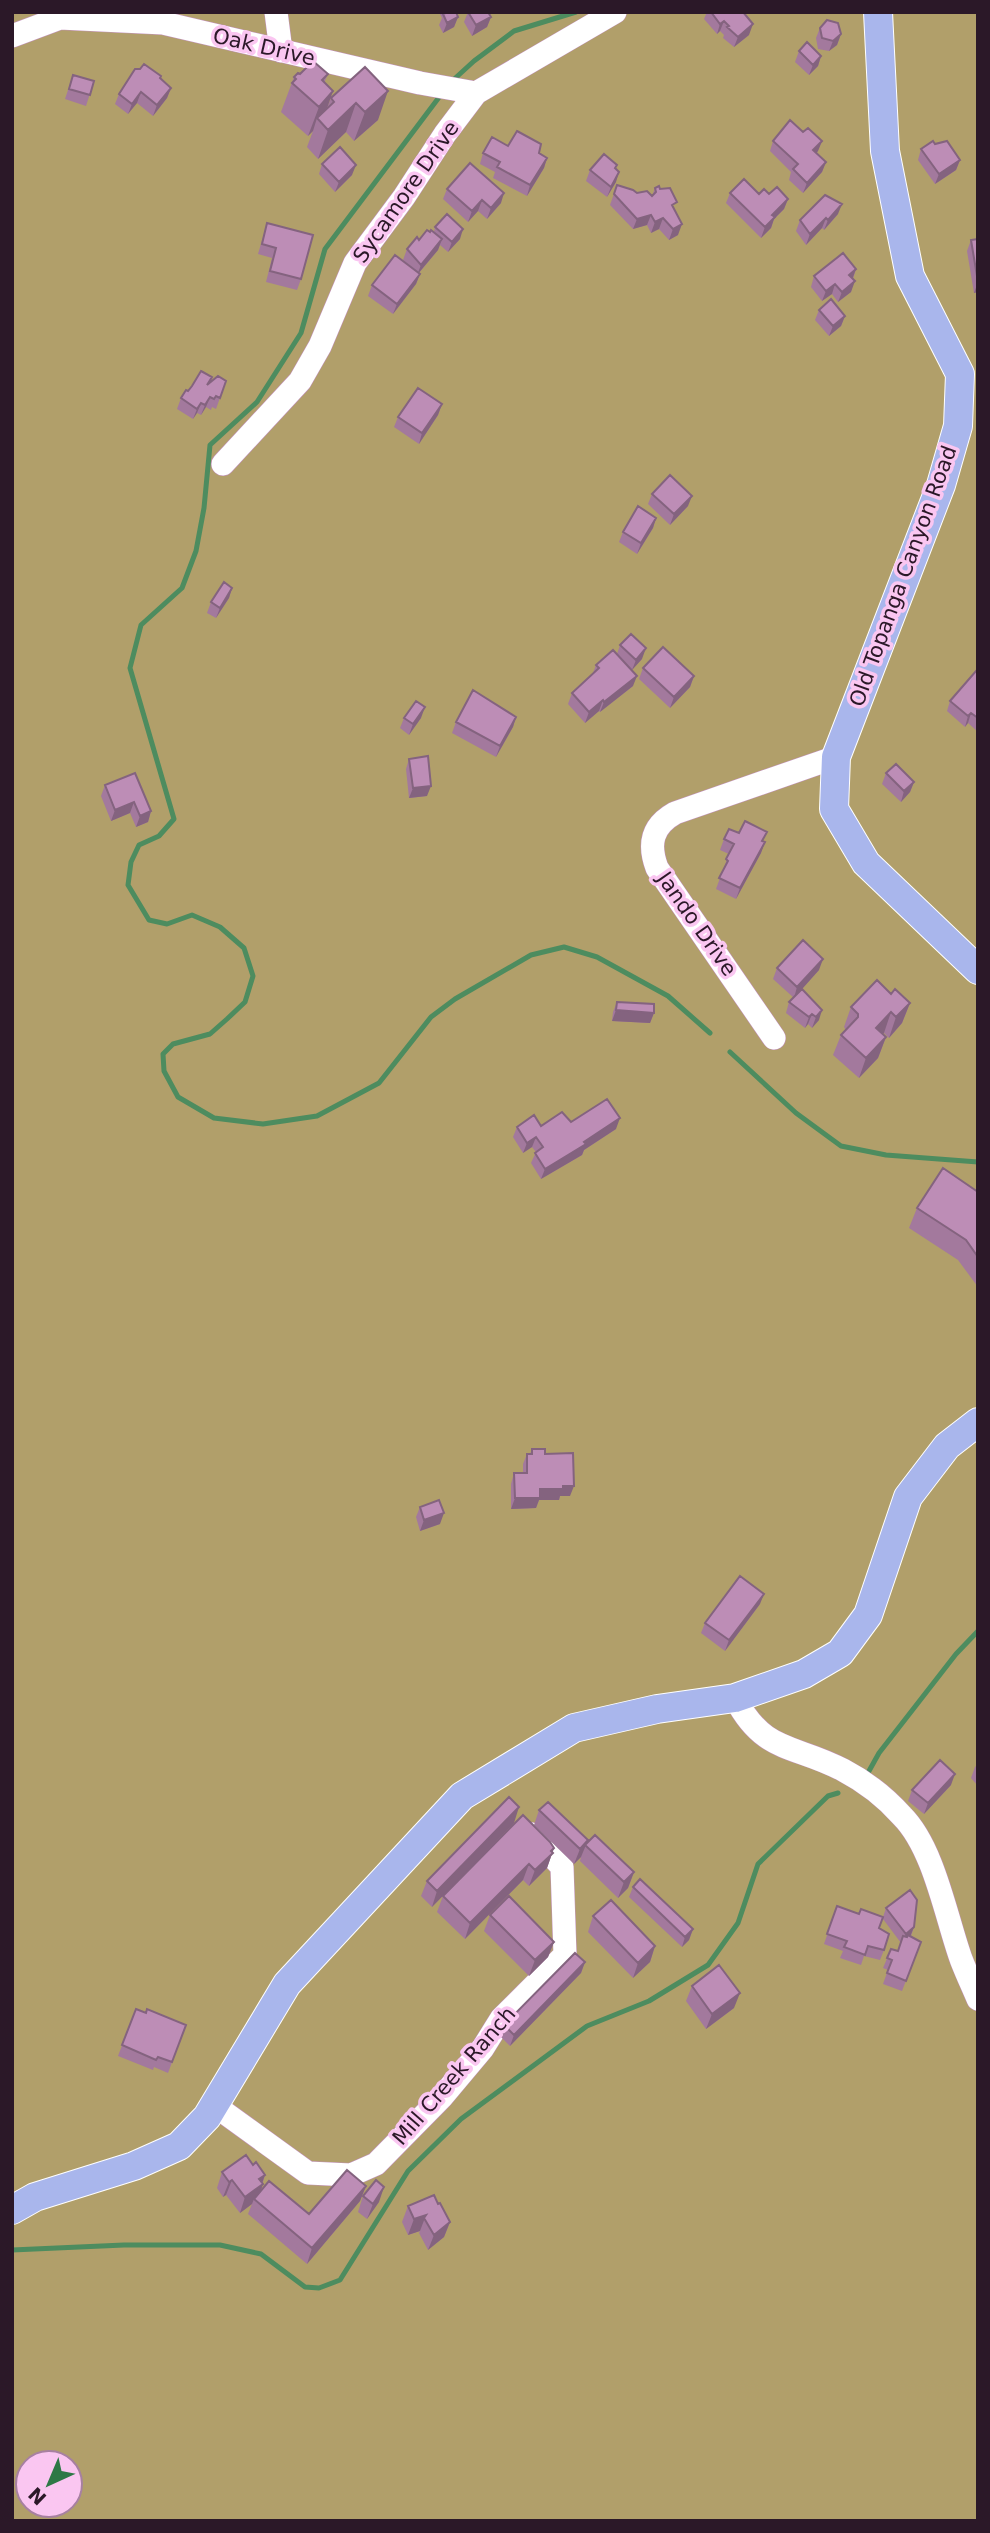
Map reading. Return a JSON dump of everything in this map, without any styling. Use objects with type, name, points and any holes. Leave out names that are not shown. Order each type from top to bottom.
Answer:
[{"type":"main road","name":"Old Topanga Canyon Road","points":[[878,12],[885,151],[910,276],[960,374],[958,426],[941,485],[836,757],[834,809],[866,863],[978,970]]},
{"type":"main road","points":[[12,2210],[35,2197],[134,2166],[179,2146],[207,2117],[287,1984],[462,1796],[574,1728],[657,1709],[735,1698],[804,1674],[840,1653],[869,1615],[908,1497],[947,1446],[978,1422]]},
{"type":"street","points":[[276,12],[281,51]]},
{"type":"street","points":[[468,92],[615,12]]},
{"type":"street","name":"Oak Drive","points":[[12,36],[60,18],[163,23],[468,92]]},
{"type":"street","name":"Sycamore Drive","points":[[223,464],[300,381],[320,346],[355,263],[404,197],[468,92]]},
{"type":"street","name":"Jando Drive","points":[[774,1038],[657,868],[652,855],[653,835],[666,818],[676,813],[836,757]]},
{"type":"street","points":[[735,1698],[760,1734],[779,1747],[803,1753],[844,1770],[904,1817],[934,1873],[961,1959],[978,1999]]},
{"type":"street","name":"Mill Creek Ranch","points":[[214,2105],[308,2173],[351,2175],[376,2164],[441,2098],[483,2048],[501,2020],[565,1955],[562,1867],[527,1829]]},
{"type":"shaded area","points":[[12,12],[978,12],[978,2521],[12,2521]]},
{"type":"building","points":[[456,12],[458,17],[447,23],[443,14]]},
{"type":"building","points":[[468,12],[488,12],[491,17],[476,25]]},
{"type":"building","points":[[711,12],[743,12],[753,24],[738,37],[724,21],[720,24]]},
{"type":"building","points":[[827,20],[838,23],[841,34],[833,41],[822,38],[820,28]]},
{"type":"building","points":[[807,42],[821,56],[813,65],[799,51]]},
{"type":"building","points":[[313,61],[328,74],[322,80],[333,91],[319,107],[292,83],[296,79],[294,77]]},
{"type":"building","points":[[144,64],[161,76],[171,88],[157,105],[141,92],[132,104],[119,94],[135,69],[140,69]]},
{"type":"building","points":[[365,67],[388,91],[365,112],[356,103],[328,130],[317,118],[334,102],[331,98]]},
{"type":"building","points":[[73,75],[94,81],[90,95],[69,89]]},
{"type":"building","points":[[790,120],[803,132],[808,128],[822,141],[813,150],[826,162],[807,183],[793,169],[798,164],[773,141]]},
{"type":"building","points":[[517,131],[541,144],[539,153],[547,158],[530,185],[497,167],[500,162],[483,153],[492,137],[508,146]]},
{"type":"building","points":[[933,141],[935,144],[947,141],[960,160],[939,174],[921,149]]},
{"type":"building","points":[[340,147],[356,165],[339,182],[322,164]]},
{"type":"building","points":[[604,154],[617,165],[615,168],[619,172],[611,187],[590,170]]},
{"type":"building","points":[[470,163],[504,193],[491,208],[482,200],[472,211],[447,189]]},
{"type":"building","points":[[744,179],[759,194],[764,189],[769,194],[777,187],[788,199],[772,215],[775,217],[765,227],[730,193]]},
{"type":"building","points":[[617,185],[637,193],[647,191],[652,196],[656,192],[655,188],[659,186],[660,189],[670,188],[677,202],[672,205],[682,224],[673,229],[663,218],[655,222],[651,215],[637,219],[614,194]]},
{"type":"building","points":[[825,195],[842,204],[810,234],[800,220]]},
{"type":"building","points":[[447,214],[463,229],[452,242],[435,227]]},
{"type":"building","points":[[267,223],[313,235],[301,279],[270,271],[276,248],[262,244]]},
{"type":"building","points":[[427,230],[442,239],[421,265],[407,249]]},
{"type":"building","points":[[978,239],[978,282],[971,240]]},
{"type":"building","points":[[843,253],[856,269],[849,275],[855,281],[842,292],[835,284],[826,291],[814,276]]},
{"type":"building","points":[[395,255],[420,274],[397,304],[372,285]]},
{"type":"building","points":[[831,299],[845,316],[833,326],[819,310]]},
{"type":"building","points":[[201,371],[212,377],[207,385],[218,376],[226,381],[220,398],[210,397],[205,405],[201,403],[197,409],[181,398]]},
{"type":"building","points":[[418,388],[442,404],[422,433],[398,417]]},
{"type":"building","points":[[670,475],[692,496],[674,514],[652,494]]},
{"type":"building","points":[[638,506],[656,518],[641,543],[623,532]]},
{"type":"building","points":[[224,582],[232,588],[220,608],[211,602]]},
{"type":"building","points":[[631,634],[646,648],[636,660],[620,645]]},
{"type":"building","points":[[663,647],[694,676],[674,697],[643,668]]},
{"type":"building","points":[[613,650],[637,676],[589,712],[572,693],[599,668],[596,665]]},
{"type":"building","points":[[976,671],[978,718],[971,713],[968,716],[950,701]]},
{"type":"building","points":[[473,690],[516,717],[500,746],[456,722]]},
{"type":"building","points":[[416,701],[425,707],[413,724],[404,718]]},
{"type":"building","points":[[428,756],[431,786],[413,788],[409,759]]},
{"type":"building","points":[[896,764],[914,782],[904,791],[886,773]]},
{"type":"building","points":[[135,773],[151,811],[140,816],[134,802],[115,810],[105,785]]},
{"type":"building","points":[[745,821],[767,832],[762,841],[765,842],[740,888],[719,878],[734,844],[724,839],[729,829],[739,833]]},
{"type":"building","points":[[803,940],[823,959],[797,987],[777,968]]},
{"type":"building","points":[[877,980],[891,994],[895,989],[910,1003],[896,1017],[891,1012],[876,1028],[886,1037],[866,1058],[841,1035],[858,1017],[851,1007]]},
{"type":"building","points":[[802,989],[822,1010],[816,1017],[812,1014],[809,1017],[789,1002]]},
{"type":"building","points":[[617,1002],[654,1004],[654,1013],[616,1010]]},
{"type":"building","points":[[607,1099],[620,1118],[584,1142],[586,1144],[545,1169],[535,1153],[543,1147],[536,1137],[527,1143],[517,1127],[534,1115],[541,1126],[562,1112],[571,1122]]},
{"type":"building","points":[[943,1168],[978,1192],[978,1257],[966,1240],[917,1208]]},
{"type":"building","points":[[532,1449],[545,1449],[545,1454],[573,1453],[574,1486],[540,1489],[540,1498],[515,1498],[514,1473],[527,1473],[527,1454],[532,1454]]},
{"type":"building","points":[[439,1500],[444,1513],[424,1520],[420,1507]]},
{"type":"building","points":[[740,1576],[764,1594],[729,1640],[705,1623]]},
{"type":"building","points":[[940,1760],[955,1774],[928,1803],[912,1790]]},
{"type":"building","points":[[509,1797],[519,1807],[437,1891],[427,1881]]},
{"type":"building","points":[[548,1802],[588,1840],[580,1849],[539,1810]]},
{"type":"building","points":[[523,1815],[550,1842],[554,1848],[551,1851],[553,1853],[535,1870],[529,1864],[470,1923],[443,1896]]},
{"type":"building","points":[[595,1835],[634,1872],[624,1882],[585,1845]]},
{"type":"building","points":[[640,1879],[693,1929],[685,1937],[633,1887]]},
{"type":"building","points":[[910,1890],[917,1900],[914,1927],[906,1934],[886,1908]]},
{"type":"building","points":[[509,1896],[554,1942],[535,1960],[490,1915]]},
{"type":"building","points":[[611,1900],[655,1946],[638,1963],[593,1916]]},
{"type":"building","points":[[837,1906],[859,1914],[861,1909],[883,1917],[879,1928],[889,1934],[884,1950],[868,1946],[865,1955],[844,1947],[847,1941],[827,1934]]},
{"type":"building","points":[[908,1935],[921,1942],[906,1981],[887,1973],[892,1960],[887,1958],[891,1949],[898,1951],[903,1936]]},
{"type":"building","points":[[575,1953],[585,1962],[514,2035],[504,2025]]},
{"type":"building","points":[[719,1965],[740,1993],[712,2014],[692,1986]]},
{"type":"building","points":[[136,2009],[146,2013],[147,2009],[186,2025],[172,2062],[158,2057],[156,2060],[122,2045]]},
{"type":"building","points":[[246,2155],[253,2165],[256,2162],[265,2175],[259,2179],[263,2184],[245,2197],[222,2172]]},
{"type":"building","points":[[347,2170],[366,2186],[312,2248],[254,2199],[269,2181],[309,2214]]},
{"type":"building","points":[[376,2180],[384,2187],[373,2204],[363,2196]]},
{"type":"building","points":[[434,2195],[450,2222],[434,2235],[424,2218],[426,2215],[414,2219],[408,2206]]},
{"type":"waterway","points":[[451,82],[514,31],[576,12]]},
{"type":"waterway","points":[[443,92],[325,249],[301,333],[257,402],[210,445],[204,508],[196,551],[182,588],[141,625],[130,668],[174,819],[159,836],[139,845],[131,862],[128,885],[149,920],[167,924],[192,915],[220,927],[244,948],[253,976],[245,1002],[210,1034],[173,1044],[163,1054],[164,1071],[178,1097],[214,1118],[263,1124],[317,1116],[379,1083],[431,1017],[455,999],[531,955],[564,947],[597,957],[668,996],[710,1033]]},
{"type":"waterway","points":[[730,1052],[796,1113],[841,1146],[886,1155],[978,1162]]},
{"type":"waterway","points":[[869,1771],[879,1753],[956,1654],[978,1631]]},
{"type":"waterway","points":[[12,2250],[124,2245],[220,2245],[261,2254],[305,2287],[319,2288],[340,2280],[408,2171],[461,2119],[587,2026],[649,2001],[708,1965],[738,1923],[758,1864],[828,1796],[838,1793]]}]
